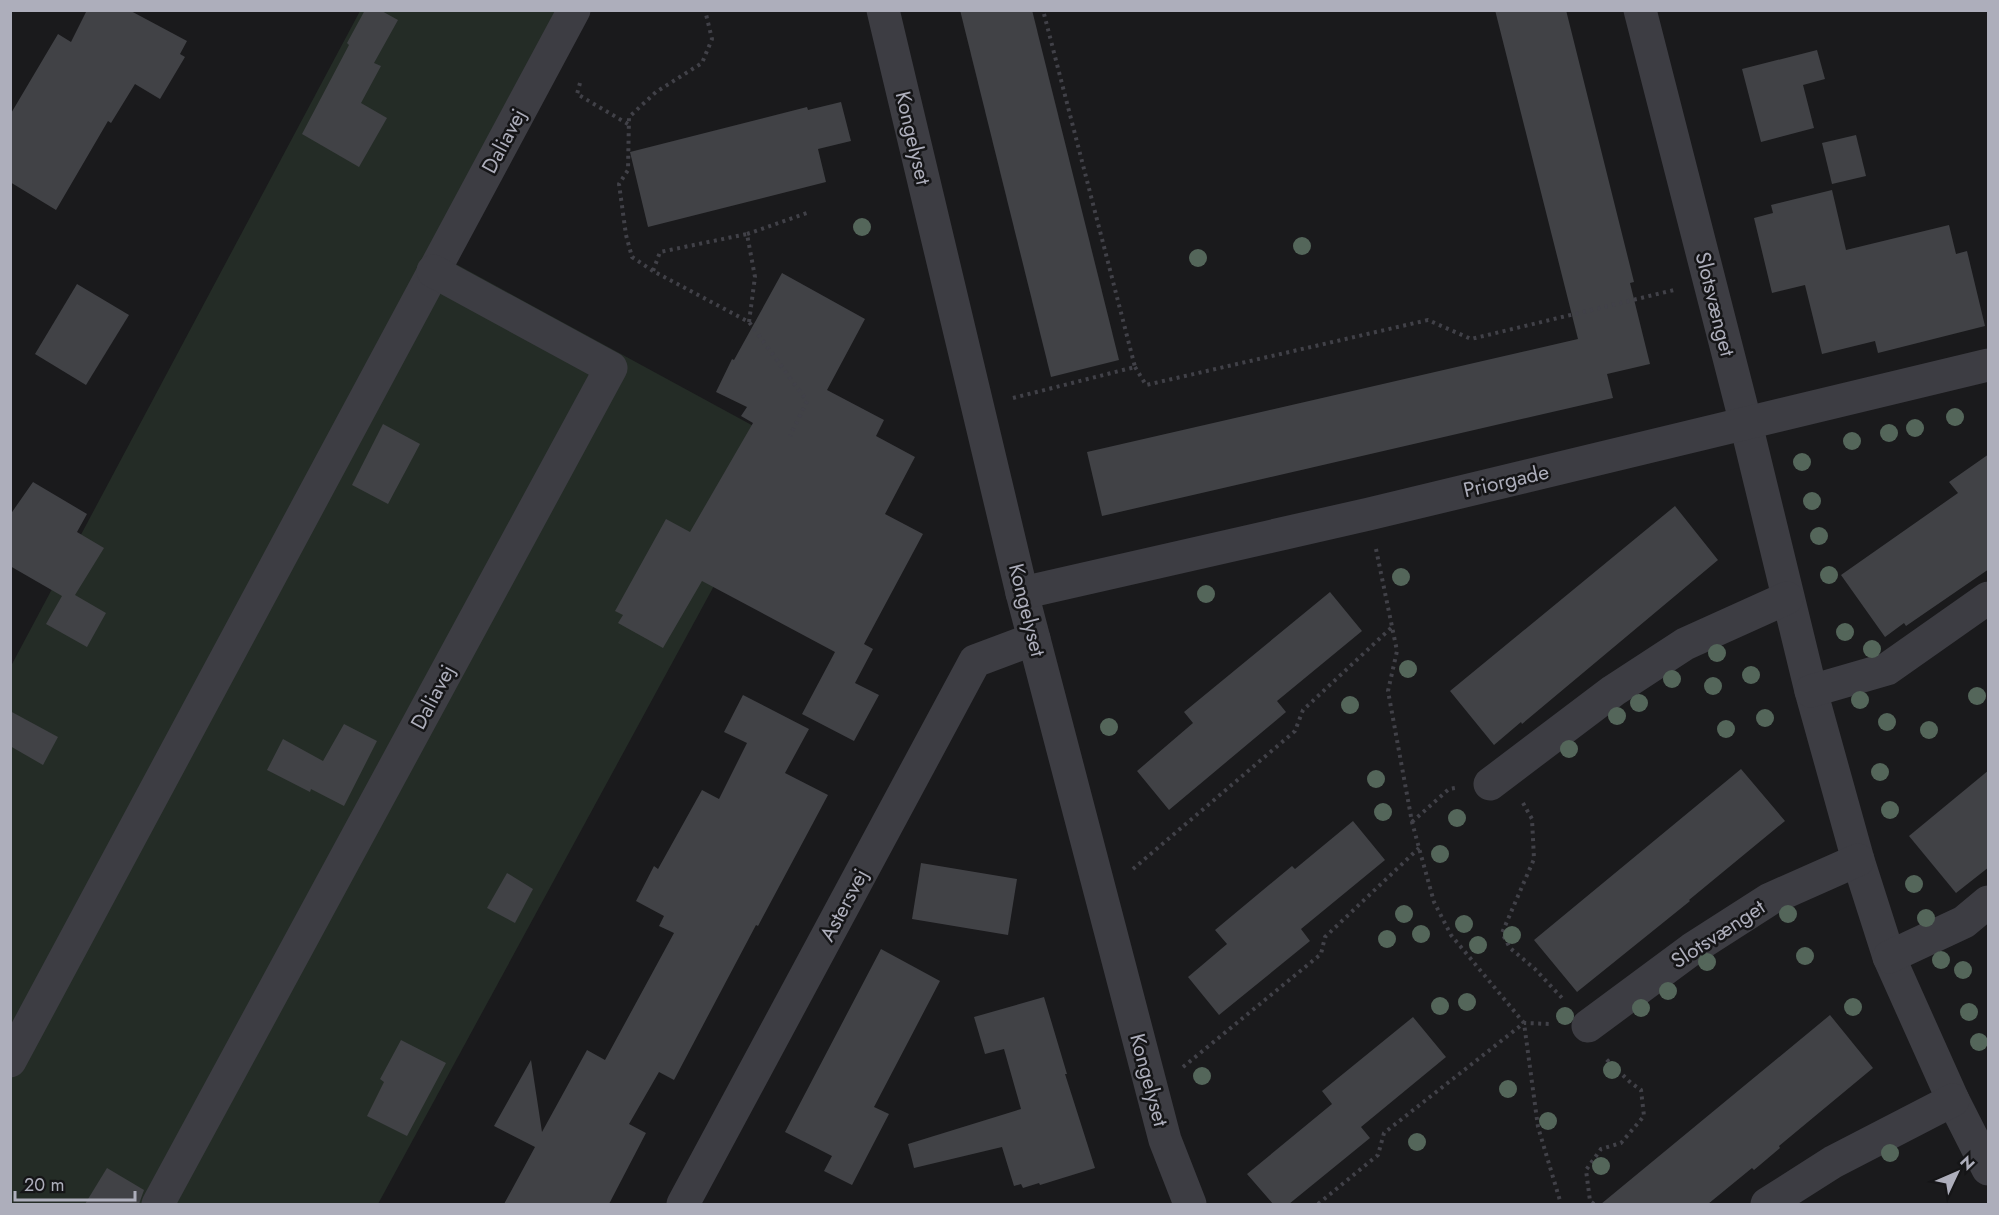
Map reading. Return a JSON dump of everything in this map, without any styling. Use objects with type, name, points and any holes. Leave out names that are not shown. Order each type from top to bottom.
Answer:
[{"type":"street","name":"Daliavej","points":[[10,1061],[574,10]]},
{"type":"street","name":"Kongelyset","points":[[883,10],[1034,639],[1165,1140],[1190,1204]]},
{"type":"street","name":"Slotsvænget","points":[[1640,10],[1746,424],[1787,598],[1858,860],[1889,957],[1953,1100],[1989,1169]]},
{"type":"street","name":"Daliavej","points":[[158,1204],[611,368],[433,271]]},
{"type":"street","name":"Priorgade","points":[[1022,592],[1369,514],[1989,365]]},
{"type":"street","points":[[1497,779],[1613,691],[1685,644],[1787,598]]},
{"type":"street","points":[[1811,690],[1887,669],[1989,598]]},
{"type":"street","name":"Astersvej","points":[[683,1204],[975,661],[1034,639]]},
{"type":"street","name":"Slotsvænget","points":[[1588,1026],[1692,949],[1770,899],[1858,860]]},
{"type":"street","points":[[1889,957],[1964,922],[1989,902]]},
{"type":"street","points":[[1767,1204],[1833,1162],[1953,1100]]},
{"type":"path","points":[[705,10],[712,39],[702,63],[656,92],[629,117],[628,170],[619,184],[626,235],[632,257],[653,271],[749,322],[807,401],[790,436]]},
{"type":"path","points":[[1043,10],[1135,367],[1146,385],[1428,320],[1471,339],[1709,282]]},
{"type":"path","points":[[582,72],[577,94],[629,124]]},
{"type":"path","points":[[653,271],[660,252],[747,234],[810,212]]},
{"type":"path","points":[[747,234],[755,278],[749,322]]},
{"type":"path","points":[[978,407],[1135,367]]},
{"type":"path","points":[[1369,514],[1397,651],[1388,691],[1412,822],[1434,902],[1451,935],[1524,1023],[1538,1127],[1561,1204]]},
{"type":"path","points":[[1101,896],[1295,731],[1303,710],[1392,627]]},
{"type":"path","points":[[1412,822],[1449,789],[1497,779],[1532,819],[1534,859],[1502,933],[1510,948],[1535,969],[1588,1026],[1600,1053],[1641,1090],[1644,1116],[1621,1143],[1601,1149],[1586,1170],[1590,1201],[1594,1204]]},
{"type":"path","points":[[1152,1091],[1321,954],[1324,937],[1419,848]]},
{"type":"path","points":[[1318,1204],[1378,1155],[1384,1132],[1524,1023],[1588,1026]]},
{"type":"shaded area","points":[[360,11],[559,11],[432,251],[790,446],[378,1204],[11,1204],[11,666]]},
{"type":"building","points":[[87,10],[129,10],[187,41],[180,54],[185,57],[160,99],[135,84],[111,123],[108,121],[56,210],[10,182],[10,115],[58,34],[71,42]]},
{"type":"building","points":[[365,10],[380,10],[398,20],[374,63],[381,66],[361,103],[387,118],[359,167],[302,134]]},
{"type":"building","points":[[960,10],[1032,10],[1119,360],[1051,377]]},
{"type":"building","points":[[1495,10],[1566,10],[1634,282],[1630,283],[1650,364],[1607,374],[1613,398],[1102,516],[1087,452],[1578,339]]},
{"type":"building","points":[[1817,50],[1825,79],[1803,85],[1814,128],[1761,142],[1742,69]]},
{"type":"building","points":[[841,102],[851,141],[818,149],[826,182],[648,227],[630,152],[807,107],[808,110]]},
{"type":"building","points":[[1856,135],[1866,176],[1832,184],[1822,143]]},
{"type":"building","points":[[1832,190],[1846,250],[1949,225],[1956,254],[1967,251],[1985,326],[1878,353],[1875,341],[1822,354],[1805,285],[1772,293],[1754,218],[1773,213],[1771,205]]},
{"type":"building","points":[[782,273],[865,319],[827,390],[884,420],[876,436],[915,457],[885,514],[923,534],[864,644],[873,649],[855,683],[879,695],[854,741],[802,714],[835,652],[702,581],[663,648],[618,623],[623,615],[615,611],[666,519],[690,532],[753,423],[741,416],[747,407],[716,392],[732,359],[734,360]]},
{"type":"building","points":[[77,284],[129,315],[86,385],[35,354]]},
{"type":"building","points":[[383,424],[420,444],[388,504],[352,485]]},
{"type":"building","points":[[1989,454],[1989,569],[1906,626],[1904,623],[1885,637],[1841,575],[1958,493],[1949,482]]},
{"type":"building","points":[[33,482],[87,514],[77,532],[104,548],[75,595],[106,613],[87,647],[46,624],[62,596],[10,566],[10,515]]},
{"type":"building","points":[[1675,506],[1718,560],[1494,745],[1450,691]]},
{"type":"building","points":[[1330,592],[1362,631],[1277,701],[1286,712],[1169,810],[1137,771],[1193,723],[1184,712]]},
{"type":"building","points":[[743,695],[809,729],[785,773],[828,795],[674,1080],[659,1072],[629,1124],[646,1133],[609,1204],[504,1204],[535,1147],[494,1126],[531,1060],[542,1132],[587,1050],[605,1060],[674,933],[659,926],[664,916],[636,901],[654,866],[658,869],[702,790],[719,799],[747,743],[724,732]]},
{"type":"building","points":[[10,711],[58,737],[43,765],[10,746]]},
{"type":"building","points":[[344,724],[377,741],[344,806],[267,770],[283,739],[323,761]]},
{"type":"building","points":[[1741,769],[1785,821],[1577,992],[1534,940]]},
{"type":"building","points":[[1989,770],[1989,867],[1956,893],[1909,836]]},
{"type":"building","points":[[1353,821],[1385,860],[1301,929],[1310,941],[1219,1015],[1188,977],[1227,944],[1215,930],[1292,866],[1295,869]]},
{"type":"building","points":[[921,863],[1017,879],[1008,935],[912,919]]},
{"type":"building","points":[[507,873],[533,889],[515,923],[487,908]]},
{"type":"building","points":[[881,949],[940,981],[874,1107],[889,1114],[852,1185],[824,1171],[832,1156],[785,1132]]},
{"type":"building","points":[[1044,997],[1067,1074],[1065,1074],[1095,1168],[1040,1185],[1039,1183],[1023,1188],[1021,1184],[1014,1186],[1002,1147],[914,1168],[908,1144],[1021,1109],[1004,1049],[985,1054],[974,1017]]},
{"type":"building","points":[[1830,1015],[1873,1068],[1779,1146],[1780,1148],[1754,1170],[1752,1168],[1708,1204],[1601,1204]]},
{"type":"building","points":[[1413,1017],[1446,1057],[1361,1127],[1370,1138],[1289,1204],[1273,1204],[1247,1174],[1332,1104],[1322,1091]]},
{"type":"building","points":[[401,1040],[446,1063],[407,1136],[367,1116],[384,1082],[380,1079]]},
{"type":"building","points":[[107,1168],[144,1190],[139,1204],[85,1204]]}]
